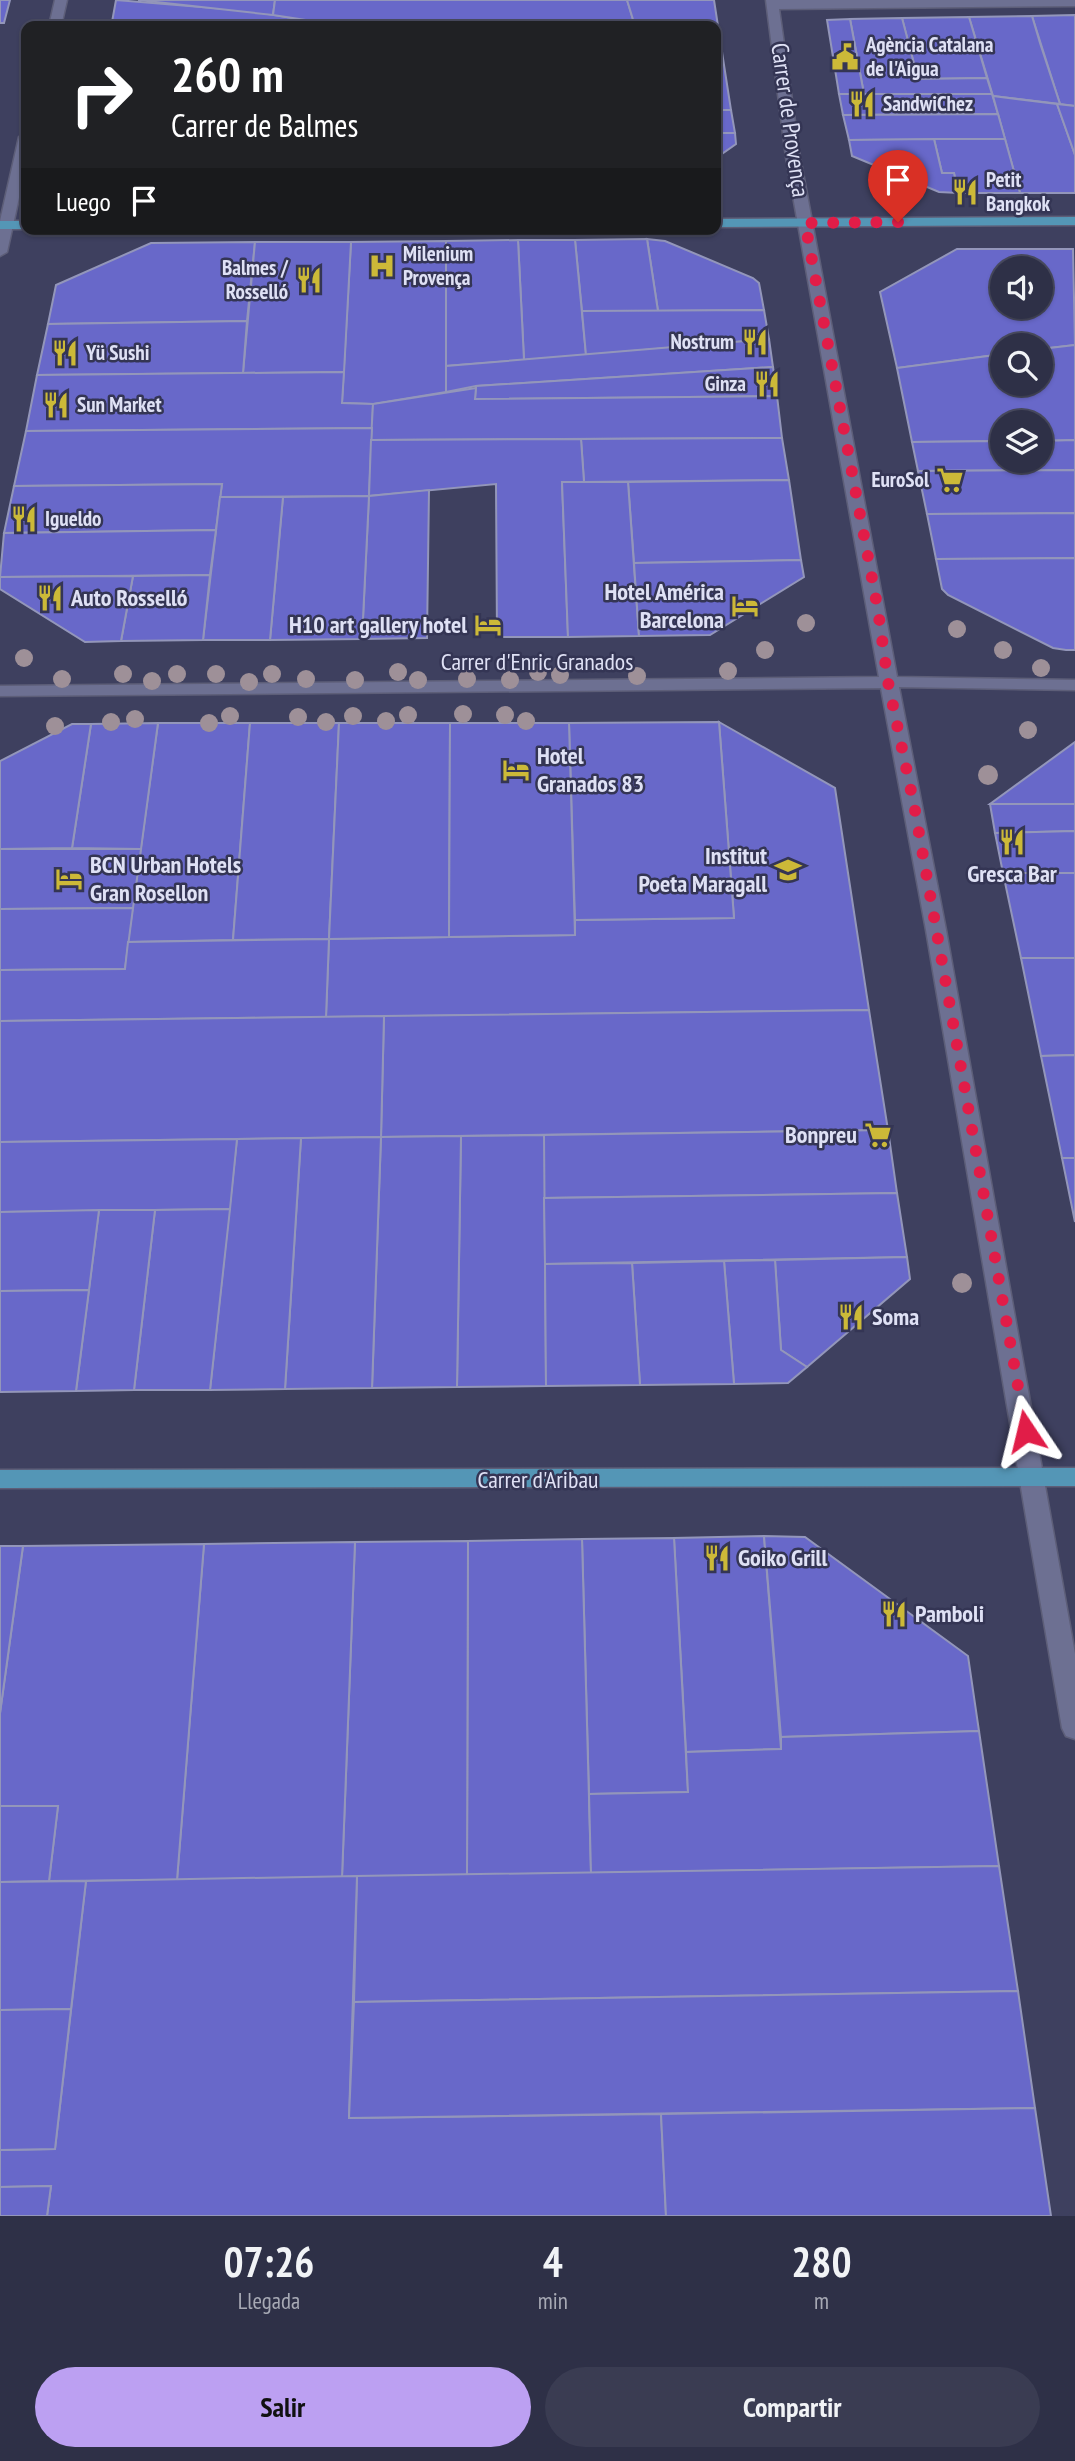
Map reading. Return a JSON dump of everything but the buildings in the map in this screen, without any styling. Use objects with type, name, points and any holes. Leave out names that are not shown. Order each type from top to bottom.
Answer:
[{"type":"main road","points":[[721,223],[1075,221]]},
{"type":"main road","name":"Carrer d'Aribau","points":[[0,1479],[1075,1478]]},
{"type":"street","points":[[56,21],[61,0]]},
{"type":"street","points":[[772,2],[1075,2]]},
{"type":"street","name":"Carrer de Provença","points":[[772,2],[805,223],[878,610],[888,682],[914,805],[1035,1480],[1075,1728]]},
{"type":"street","points":[[0,252],[21,157]]},
{"type":"street","name":"Carrer d'Enric Granados","points":[[0,691],[888,682],[1075,685]]},
{"type":"place","name":"Agència Catalana de l'Aigua","points":[[845,57]]},
{"type":"place","name":"SandwiChez","points":[[862,104]]},
{"type":"place","name":"Petit Bangkok","points":[[965,192]]},
{"type":"place","name":"Milenium Provença","points":[[382,266]]},
{"type":"place","name":"Balmes / Rosselló","points":[[309,280]]},
{"type":"place","name":"Nostrum","points":[[755,342]]},
{"type":"place","name":"Yü Sushi","points":[[65,353]]},
{"type":"place","name":"Ginza","points":[[767,384]]},
{"type":"place","name":"Sun Market","points":[[56,405]]},
{"type":"place","name":"EuroSol","points":[[950,480]]},
{"type":"place","name":"Igueldo","points":[[24,519]]},
{"type":"place","name":"Auto Rosselló","points":[[50,598]]},
{"type":"place","name":"Hotel América Barcelona","points":[[745,606]]},
{"type":"place","name":"H10 art gallery hotel","points":[[488,625]]},
{"type":"place","name":"Hotel Granados 83","points":[[516,770]]},
{"type":"place","name":"Gresca Bar","points":[[1012,842]]},
{"type":"place","name":"Institut Poeta Maragall","points":[[788,870]]},
{"type":"place","name":"BCN Urban Hotels Gran Rosellon","points":[[69,879]]},
{"type":"place","name":"Bonpreu","points":[[878,1135]]},
{"type":"place","name":"Soma","points":[[851,1317]]},
{"type":"place","name":"Goiko Grill","points":[[717,1558]]},
{"type":"place","name":"Pamboli","points":[[894,1614]]},
{"type":"route","points":[[898,222],[805,223],[878,610],[888,682],[914,805],[1026,1431]]}]
